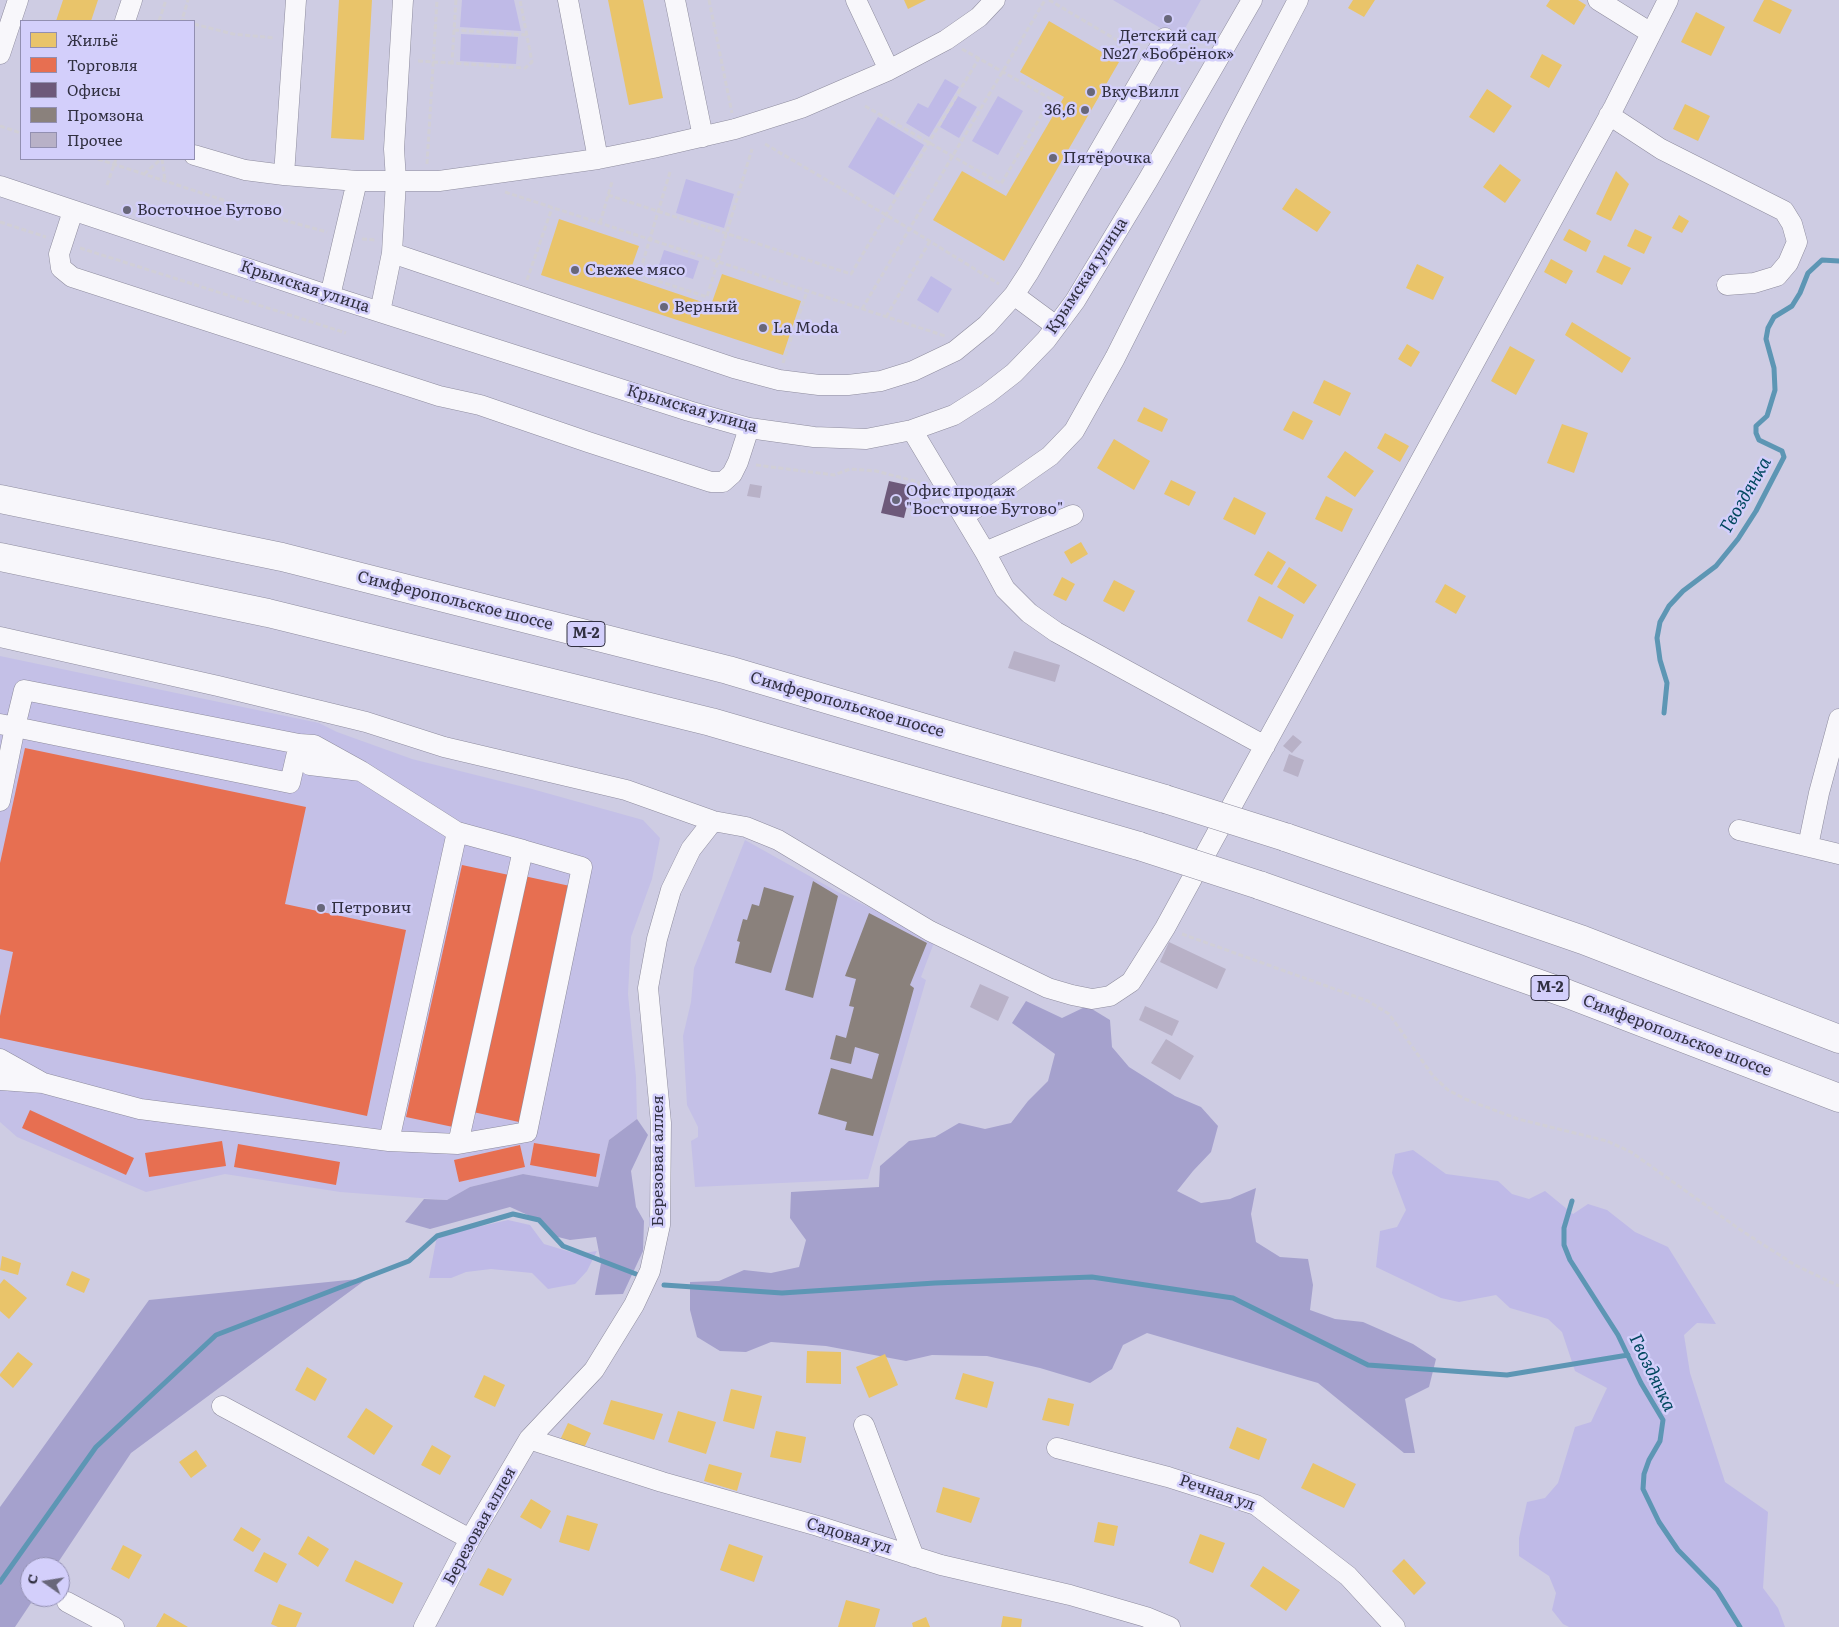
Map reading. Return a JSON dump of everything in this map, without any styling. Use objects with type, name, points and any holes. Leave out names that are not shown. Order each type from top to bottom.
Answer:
[{"type":"highway","name":"Симферопольское шоссе","points":[[0,499],[282,558],[708,665],[1165,799],[1285,837],[1583,940],[1839,1039]]},
{"type":"highway","name":"Симферопольское шоссе","points":[[0,557],[268,613],[711,722],[1139,846],[1259,885],[1568,994],[1839,1098]]},
{"type":"street","points":[[0,54],[18,0]]},
{"type":"street","points":[[125,20],[132,0]]},
{"type":"street","points":[[284,175],[296,0]]},
{"type":"street","points":[[380,312],[393,244],[396,180],[394,149],[403,0]]},
{"type":"street","points":[[568,0],[598,159]]},
{"type":"street","points":[[675,0],[703,137]]},
{"type":"street","points":[[856,0],[889,70]]},
{"type":"street","points":[[195,155],[245,170],[356,181],[439,181],[598,159],[703,137],[801,108],[889,70],[946,40],[978,8],[995,0]]},
{"type":"street","name":"Крымская улица","points":[[0,186],[330,296],[749,428],[814,437],[866,439],[912,430],[954,415],[987,394],[1014,372],[1046,340],[1075,301],[1100,260],[1252,0]]},
{"type":"street","points":[[964,516],[1050,456],[1074,431],[1115,358],[1298,0]]},
{"type":"street","points":[[1598,0],[1651,33]]},
{"type":"street","points":[[0,637],[218,686],[366,722],[444,747],[626,790],[712,821],[746,827],[778,840],[930,931],[1048,988],[1072,996],[1092,999],[1110,996],[1130,982],[1165,928],[1609,115],[1668,0]]},
{"type":"street","points":[[393,244],[724,365],[779,380],[819,385],[848,385],[882,381],[913,371],[950,343],[987,325],[1006,285],[1029,272],[1141,58],[1165,38]]},
{"type":"street","points":[[1609,115],[1661,149],[1784,211],[1792,224],[1797,242],[1788,262],[1777,276],[1754,283],[1726,285]]},
{"type":"street","points":[[330,296],[356,181]]},
{"type":"street","points":[[73,210],[59,254],[62,268],[72,277],[440,396],[480,405],[711,482],[723,482],[732,474],[749,428]]},
{"type":"street","points":[[1006,285],[1056,326]]},
{"type":"street","points":[[912,430],[1005,589],[1029,613],[1056,632],[1265,746]]},
{"type":"street","points":[[985,552],[1073,515]]},
{"type":"street","points":[[0,801],[8,726],[24,690],[299,744]]},
{"type":"street","points":[[1808,846],[1819,793],[1839,719]]},
{"type":"street","points":[[8,726],[290,783],[299,744]]},
{"type":"street","points":[[0,1080],[43,1083],[140,1109],[389,1141],[458,1144],[526,1132],[582,867],[457,832],[361,771],[310,765],[299,744]]},
{"type":"street","name":"Березовая аллея","points":[[424,1627],[470,1539],[529,1439],[594,1370],[634,1305],[650,1271],[660,1225],[660,1122],[648,988],[657,939],[671,890],[691,849],[712,821]]},
{"type":"street","points":[[1739,830],[1839,854]]},
{"type":"street","points":[[389,1141],[457,832]]},
{"type":"street","points":[[458,1144],[522,850]]},
{"type":"street","points":[[0,1059],[43,1083]]},
{"type":"street","points":[[222,1406],[470,1539]]},
{"type":"street","points":[[864,1425],[914,1557]]},
{"type":"street","name":"Садовая ул","points":[[529,1439],[662,1482],[818,1526],[941,1565],[1070,1595],[1146,1617],[1170,1627]]},
{"type":"street","name":"Речная ул","points":[[1057,1448],[1168,1477],[1256,1504],[1348,1576],[1395,1627]]},
{"type":"street","points":[[70,1604],[114,1627]]},
{"type":"path","points":[[159,20],[166,0]]},
{"type":"path","points":[[182,20],[188,0]]},
{"type":"path","points":[[426,181],[437,0]]},
{"type":"path","points":[[452,63],[456,0]]},
{"type":"path","points":[[400,60],[525,68],[532,62],[520,0]]},
{"type":"path","points":[[709,0],[735,128]]},
{"type":"path","points":[[862,309],[1045,0]]},
{"type":"path","points":[[1049,0],[1141,58]]},
{"type":"path","points":[[195,24],[232,34],[293,39]]},
{"type":"path","points":[[454,30],[527,35]]},
{"type":"path","points":[[864,106],[1001,184],[1051,99],[946,40]]},
{"type":"path","points":[[608,195],[851,274],[979,58]]},
{"type":"path","points":[[0,126],[20,134]]},
{"type":"path","points":[[765,144],[1006,285],[994,292]]},
{"type":"path","points":[[670,172],[639,275],[707,297],[752,149]]},
{"type":"path","points":[[101,160],[286,221],[344,236],[372,240],[382,239],[393,244]]},
{"type":"path","points":[[107,185],[116,160]]},
{"type":"path","points":[[144,174],[160,160]]},
{"type":"path","points":[[161,160],[165,181]]},
{"type":"path","points":[[600,223],[612,182]]},
{"type":"path","points":[[505,192],[886,316],[950,343]]},
{"type":"path","points":[[527,280],[552,208]]},
{"type":"path","points":[[0,222],[346,333]]},
{"type":"path","points":[[886,316],[930,241]]},
{"type":"path","points":[[518,277],[536,284]]},
{"type":"path","points":[[783,363],[807,291]]},
{"type":"path","points":[[938,340],[950,343]]},
{"type":"path","points":[[774,361],[792,365]]},
{"type":"path","points":[[738,462],[834,475],[850,469],[876,471],[918,482],[929,495]]},
{"type":"path","points":[[1165,928],[1368,1001],[1389,1014],[1433,1076],[1448,1090],[1465,1099],[1518,1119],[1607,1141],[1631,1152],[1735,1226],[1787,1260],[1839,1286]]},
{"type":"shaded area","points":[[462,0],[514,0],[521,31],[460,27]]},
{"type":"shaded area","name":"Детский сад №27 «Бобрёнок»","points":[[1113,0],[1201,0],[1179,39]]},
{"type":"shaded area","points":[[461,34],[518,37],[516,64],[460,61]]},
{"type":"shaded area","points":[[945,79],[959,87],[929,137],[906,123],[918,103],[928,108]]},
{"type":"shaded area","points":[[958,96],[977,107],[959,138],[940,127]]},
{"type":"shaded area","points":[[998,96],[1023,111],[998,155],[972,141]]},
{"type":"shaded area","points":[[878,117],[924,145],[894,195],[848,167]]},
{"type":"shaded area","points":[[686,179],[734,194],[724,228],[676,213]]},
{"type":"shaded area","points":[[664,250],[699,261],[693,279],[658,268]]},
{"type":"shaded area","points":[[931,276],[952,289],[938,313],[917,300]]},
{"type":"shaded area","name":"Петрович","points":[[0,656],[319,723],[337,732],[412,759],[532,789],[643,820],[660,838],[652,879],[631,937],[628,994],[636,1077],[637,1119],[609,1140],[598,1187],[523,1174],[470,1187],[447,1200],[340,1192],[225,1174],[146,1192],[17,1137],[0,1122]]},
{"type":"shaded area","points":[[745,840],[838,892],[935,940],[921,977],[926,980],[868,1179],[695,1187],[691,1141],[698,1137],[698,1127],[687,1105],[683,1036],[691,1002],[694,968]]},
{"type":"shaded area","points":[[1026,1001],[1062,1018],[1087,1006],[1110,1020],[1112,1047],[1129,1067],[1175,1096],[1201,1107],[1218,1126],[1211,1152],[1177,1191],[1201,1203],[1230,1199],[1256,1188],[1251,1214],[1256,1242],[1280,1257],[1308,1259],[1313,1285],[1310,1310],[1335,1319],[1363,1322],[1413,1344],[1436,1359],[1429,1387],[1405,1399],[1415,1453],[1404,1453],[1318,1383],[1147,1333],[1123,1345],[1112,1369],[1090,1383],[1040,1368],[987,1356],[932,1355],[906,1361],[826,1346],[771,1342],[746,1352],[720,1351],[697,1337],[690,1310],[690,1282],[719,1281],[744,1270],[771,1273],[799,1267],[806,1240],[790,1218],[791,1192],[879,1187],[880,1166],[909,1141],[935,1137],[959,1123],[985,1129],[1011,1123],[1028,1101],[1048,1081],[1055,1054],[1012,1023]]},
{"type":"shaded area","points":[[637,1119],[648,1135],[631,1171],[636,1207],[644,1221],[643,1251],[623,1294],[595,1295],[601,1263],[596,1237],[570,1240],[550,1235],[539,1220],[510,1207],[430,1229],[405,1222],[424,1199],[447,1200],[470,1187],[523,1174],[598,1187],[609,1140]]},
{"type":"shaded area","points":[[1413,1150],[1446,1174],[1498,1181],[1512,1194],[1529,1199],[1545,1191],[1573,1214],[1588,1204],[1607,1210],[1635,1232],[1668,1247],[1716,1324],[1697,1323],[1684,1335],[1690,1373],[1725,1482],[1768,1512],[1763,1588],[1778,1608],[1785,1627],[1569,1627],[1563,1624],[1552,1610],[1556,1593],[1549,1576],[1519,1556],[1519,1538],[1527,1502],[1545,1498],[1558,1483],[1575,1427],[1591,1422],[1607,1388],[1575,1371],[1562,1332],[1548,1319],[1510,1308],[1496,1295],[1459,1302],[1441,1298],[1376,1267],[1380,1231],[1397,1227],[1406,1210],[1392,1173],[1395,1154]]},
{"type":"shaded area","points":[[508,1220],[530,1225],[544,1244],[577,1254],[597,1251],[587,1271],[575,1284],[548,1289],[532,1273],[491,1269],[466,1272],[451,1278],[429,1278],[437,1236]]},
{"type":"shaded area","points":[[368,1278],[131,1453],[62,1557],[20,1557],[20,1607],[28,1607],[15,1627],[0,1627],[0,1507],[149,1300]]},
{"type":"building: Жильё","points":[[63,0],[98,0],[91,20],[56,20]]},
{"type":"building: Жильё","points":[[339,0],[372,0],[364,140],[331,138]]},
{"type":"building: Жильё","points":[[608,0],[643,0],[663,98],[629,105]]},
{"type":"building: Жильё","points":[[904,0],[926,0],[908,9]]},
{"type":"building: Жильё","points":[[1353,0],[1375,0],[1364,17],[1348,8]]},
{"type":"building: Жильё","points":[[1550,0],[1578,0],[1586,5],[1574,25],[1546,6]]},
{"type":"building: Жильё","points":[[1764,0],[1771,0],[1792,10],[1780,34],[1753,21]]},
{"type":"building: Жильё","points":[[1696,12],[1725,27],[1711,56],[1681,42]]},
{"type":"building: Жильё","points":[[1049,21],[1119,62],[1004,261],[933,220],[962,171],[1006,196],[1064,97],[1020,72]]},
{"type":"building: Жильё","points":[[1542,54],[1562,65],[1549,88],[1530,77]]},
{"type":"building: Жильё","points":[[1487,89],[1512,106],[1494,133],[1469,117]]},
{"type":"building: Жильё","points":[[1685,104],[1710,116],[1698,141],[1673,129]]},
{"type":"building: Жильё","points":[[1500,164],[1521,180],[1505,203],[1483,187]]},
{"type":"building: Жильё","points":[[1616,171],[1629,184],[1611,221],[1596,214]]},
{"type":"building: Жильё","points":[[1296,188],[1331,212],[1317,232],[1282,209]]},
{"type":"building: Жильё","points":[[1679,215],[1689,221],[1682,233],[1672,228]]},
{"type":"building: Жильё","points":[[559,219],[639,246],[628,277],[711,305],[722,274],[801,301],[783,355],[541,275]]},
{"type":"building: Жильё","points":[[1569,229],[1591,241],[1586,252],[1563,240]]},
{"type":"building: Жильё","points":[[1635,229],[1652,237],[1644,254],[1627,246]]},
{"type":"building: Жильё","points":[[1604,255],[1631,268],[1622,285],[1596,272]]},
{"type":"building: Жильё","points":[[1551,259],[1573,271],[1566,284],[1544,272]]},
{"type":"building: Жильё","points":[[1417,264],[1444,277],[1433,300],[1406,288]]},
{"type":"building: Жильё","points":[[1572,322],[1631,358],[1622,373],[1565,335]]},
{"type":"building: Жильё","points":[[1407,344],[1420,352],[1411,367],[1398,359]]},
{"type":"building: Жильё","points":[[1510,346],[1535,360],[1516,395],[1491,381]]},
{"type":"building: Жильё","points":[[1324,380],[1351,393],[1340,416],[1313,403]]},
{"type":"building: Жильё","points":[[1144,407],[1168,419],[1162,432],[1137,421]]},
{"type":"building: Жильё","points":[[1293,411],[1313,421],[1303,440],[1283,430]]},
{"type":"building: Жильё","points":[[1562,424],[1588,433],[1574,473],[1547,463]]},
{"type":"building: Жильё","points":[[1385,433],[1409,446],[1400,462],[1377,448]]},
{"type":"building: Жильё","points":[[1114,439],[1150,461],[1134,490],[1097,468]]},
{"type":"building: Жильё","points":[[1345,451],[1374,471],[1355,497],[1327,477]]},
{"type":"building: Жильё","points":[[1171,480],[1196,492],[1189,506],[1164,494]]},
{"type":"building: Жильё","points":[[1326,496],[1353,509],[1342,532],[1315,519]]},
{"type":"building: Жильё","points":[[1234,497],[1266,513],[1255,535],[1223,519]]},
{"type":"building: Жильё","points":[[1081,542],[1088,554],[1071,564],[1064,552]]},
{"type":"building: Жильё","points":[[1268,551],[1286,562],[1272,585],[1254,575]]},
{"type":"building: Жильё","points":[[1289,567],[1317,585],[1304,604],[1277,587]]},
{"type":"building: Жильё","points":[[1062,577],[1075,584],[1066,601],[1053,595]]},
{"type":"building: Жильё","points":[[1114,580],[1135,591],[1124,612],[1103,601]]},
{"type":"building: Жильё","points":[[1445,584],[1466,596],[1456,614],[1435,602]]},
{"type":"building: Жильё","points":[[1259,596],[1294,615],[1282,639],[1247,621]]},
{"type":"building: Жильё","points":[[2,1256],[21,1263],[18,1275],[0,1270]]},
{"type":"building: Жильё","points":[[72,1271],[90,1279],[84,1293],[66,1285]]},
{"type":"building: Жильё","points":[[4,1279],[27,1298],[9,1319],[0,1311],[0,1284]]},
{"type":"building: Жильё","points":[[807,1351],[841,1352],[841,1384],[806,1383]]},
{"type":"building: Жильё","points":[[18,1352],[33,1364],[13,1388],[0,1374]]},
{"type":"building: Жильё","points":[[885,1354],[898,1385],[869,1398],[856,1367]]},
{"type":"building: Жильё","points":[[307,1367],[327,1379],[315,1401],[295,1390]]},
{"type":"building: Жильё","points":[[963,1373],[994,1382],[987,1408],[955,1399]]},
{"type":"building: Жильё","points":[[484,1375],[505,1385],[495,1407],[474,1397]]},
{"type":"building: Жильё","points":[[731,1389],[762,1396],[754,1429],[723,1421]]},
{"type":"building: Жильё","points":[[1048,1398],[1074,1404],[1069,1426],[1042,1420]]},
{"type":"building: Жильё","points":[[611,1400],[663,1414],[654,1440],[603,1424]]},
{"type":"building: Жильё","points":[[366,1408],[393,1426],[374,1455],[347,1437]]},
{"type":"building: Жильё","points":[[678,1411],[716,1422],[706,1454],[668,1442]]},
{"type":"building: Жильё","points":[[568,1423],[591,1433],[584,1448],[561,1438]]},
{"type":"building: Жильё","points":[[1237,1427],[1267,1439],[1259,1460],[1229,1448]]},
{"type":"building: Жильё","points":[[776,1431],[806,1437],[801,1463],[770,1457]]},
{"type":"building: Жильё","points":[[432,1445],[451,1456],[440,1475],[421,1465]]},
{"type":"building: Жильё","points":[[196,1450],[207,1466],[191,1478],[179,1462]]},
{"type":"building: Жильё","points":[[1313,1463],[1356,1484],[1344,1508],[1301,1488]]},
{"type":"building: Жильё","points":[[709,1464],[742,1473],[737,1491],[704,1481]]},
{"type":"building: Жильё","points":[[943,1487],[980,1498],[971,1523],[936,1512]]},
{"type":"building: Жильё","points":[[531,1499],[551,1511],[541,1529],[520,1517]]},
{"type":"building: Жильё","points":[[567,1515],[598,1524],[589,1551],[559,1542]]},
{"type":"building: Жильё","points":[[1098,1522],[1118,1526],[1114,1546],[1094,1542]]},
{"type":"building: Жильё","points":[[241,1527],[261,1539],[253,1552],[233,1540]]},
{"type":"building: Жильё","points":[[1200,1534],[1225,1543],[1213,1573],[1189,1563]]},
{"type":"building: Жильё","points":[[308,1536],[329,1549],[318,1567],[298,1554]]},
{"type":"building: Жильё","points":[[729,1544],[763,1556],[754,1582],[720,1570]]},
{"type":"building: Жильё","points":[[123,1545],[142,1555],[129,1579],[111,1569]]},
{"type":"building: Жильё","points":[[264,1552],[287,1564],[277,1583],[254,1571]]},
{"type":"building: Жильё","points":[[1404,1559],[1426,1583],[1414,1595],[1392,1571]]},
{"type":"building: Жильё","points":[[355,1560],[403,1583],[393,1604],[345,1581]]},
{"type":"building: Жильё","points":[[1263,1566],[1300,1590],[1286,1611],[1250,1586]]},
{"type":"building: Жильё","points":[[488,1568],[512,1579],[503,1596],[479,1585]]},
{"type":"building: Жильё","points":[[846,1600],[880,1609],[875,1627],[838,1627]]},
{"type":"building: Жильё","points":[[279,1604],[302,1613],[296,1627],[278,1627],[271,1624]]},
{"type":"building: Жильё","points":[[164,1613],[188,1627],[156,1627]]},
{"type":"building: Жильё","points":[[1003,1616],[1022,1619],[1021,1627],[1001,1627]]},
{"type":"building: Жильё","points":[[926,1617],[930,1627],[913,1627],[912,1623]]},
{"type":"building: Торговля","points":[[25,748],[306,807],[285,904],[406,930],[367,1116],[0,1038],[0,1016],[13,952],[0,949],[0,863]]},
{"type":"building: Торговля","points":[[462,865],[509,875],[453,1127],[406,1117]]},
{"type":"building: Торговля","points":[[524,876],[570,886],[519,1122],[473,1112]]},
{"type":"building: Торговля","points":[[30,1110],[134,1158],[126,1175],[22,1128]]},
{"type":"building: Торговля","points":[[222,1141],[226,1166],[149,1177],[145,1153]]},
{"type":"building: Торговля","points":[[534,1143],[600,1154],[596,1177],[530,1165]]},
{"type":"building: Торговля","points":[[238,1144],[340,1162],[336,1185],[234,1167]]},
{"type":"building: Торговля","points":[[520,1145],[525,1167],[459,1182],[454,1160]]},
{"type":"building: Офисы","name":"Офис продаж \"Восточное Бутово\"","points":[[889,481],[912,486],[904,518],[881,513]]},
{"type":"building: Промзона","points":[[813,881],[838,896],[813,998],[785,990]]},
{"type":"building: Промзона","points":[[764,887],[794,896],[771,973],[735,963],[740,942],[737,941],[743,919],[747,920],[752,904],[759,906]]},
{"type":"building: Промзона","points":[[869,913],[927,943],[910,985],[914,988],[873,1136],[845,1130],[847,1122],[818,1114],[831,1068],[872,1079],[879,1054],[855,1047],[851,1064],[830,1059],[836,1035],[846,1038],[854,1007],[849,1006],[856,979],[845,976]]},
{"type":"building: Прочее","points":[[750,484],[762,486],[760,498],[747,496]]},
{"type":"building: Прочее","points":[[1014,651],[1060,665],[1055,682],[1008,668]]},
{"type":"building: Прочее","points":[[1293,735],[1302,742],[1292,753],[1283,746]]},
{"type":"building: Прочее","points":[[1289,754],[1304,760],[1298,777],[1283,771]]},
{"type":"building: Прочее","points":[[1169,942],[1226,969],[1217,989],[1160,962]]},
{"type":"building: Прочее","points":[[980,984],[1009,997],[998,1021],[970,1007]]},
{"type":"building: Прочее","points":[[1145,1006],[1179,1021],[1172,1036],[1139,1020]]},
{"type":"building: Прочее","points":[[1166,1039],[1194,1056],[1180,1080],[1151,1063]]},
{"type":"waterway","name":"Гвоздянка","points":[[1664,713],[1667,683],[1660,660],[1657,638],[1660,622],[1669,606],[1683,591],[1716,566],[1738,539],[1756,511],[1784,457],[1782,451],[1759,440],[1756,433],[1756,426],[1767,416],[1775,390],[1774,368],[1766,339],[1768,328],[1774,317],[1792,306],[1800,293],[1808,273],[1822,260],[1839,261]]},
{"type":"waterway","name":"Гвоздянка","points":[[1572,1201],[1564,1228],[1564,1245],[1570,1260],[1618,1335],[1641,1383],[1663,1420],[1660,1441],[1649,1460],[1644,1474],[1643,1489],[1659,1522],[1678,1550],[1717,1590],[1740,1627]]},
{"type":"waterway","points":[[0,1582],[96,1447],[216,1335],[409,1261],[437,1236],[513,1214],[539,1220],[563,1246],[636,1274]]},
{"type":"waterway","points":[[664,1285],[782,1293],[935,1283],[1092,1277],[1233,1298],[1368,1365],[1507,1375],[1628,1355]]},
{"type":"place","name":"Детский сад №27 «Бобрёнок»","points":[[1168,19]]},
{"type":"place","name":"ВкусВилл","points":[[1091,92]]},
{"type":"place","name":"36,6","points":[[1085,110]]},
{"type":"place","name":"Пятёрочка","points":[[1053,158]]},
{"type":"place","name":"Восточное Бутово","points":[[127,210]]},
{"type":"place","name":"Свежее мясо","points":[[575,270]]},
{"type":"place","name":"Верный","points":[[664,307]]},
{"type":"place","name":"La Moda","points":[[763,328]]},
{"type":"place","name":"Офис продаж \"Восточное Бутово\"","points":[[896,500]]},
{"type":"place","name":"Петрович","points":[[321,908]]}]
